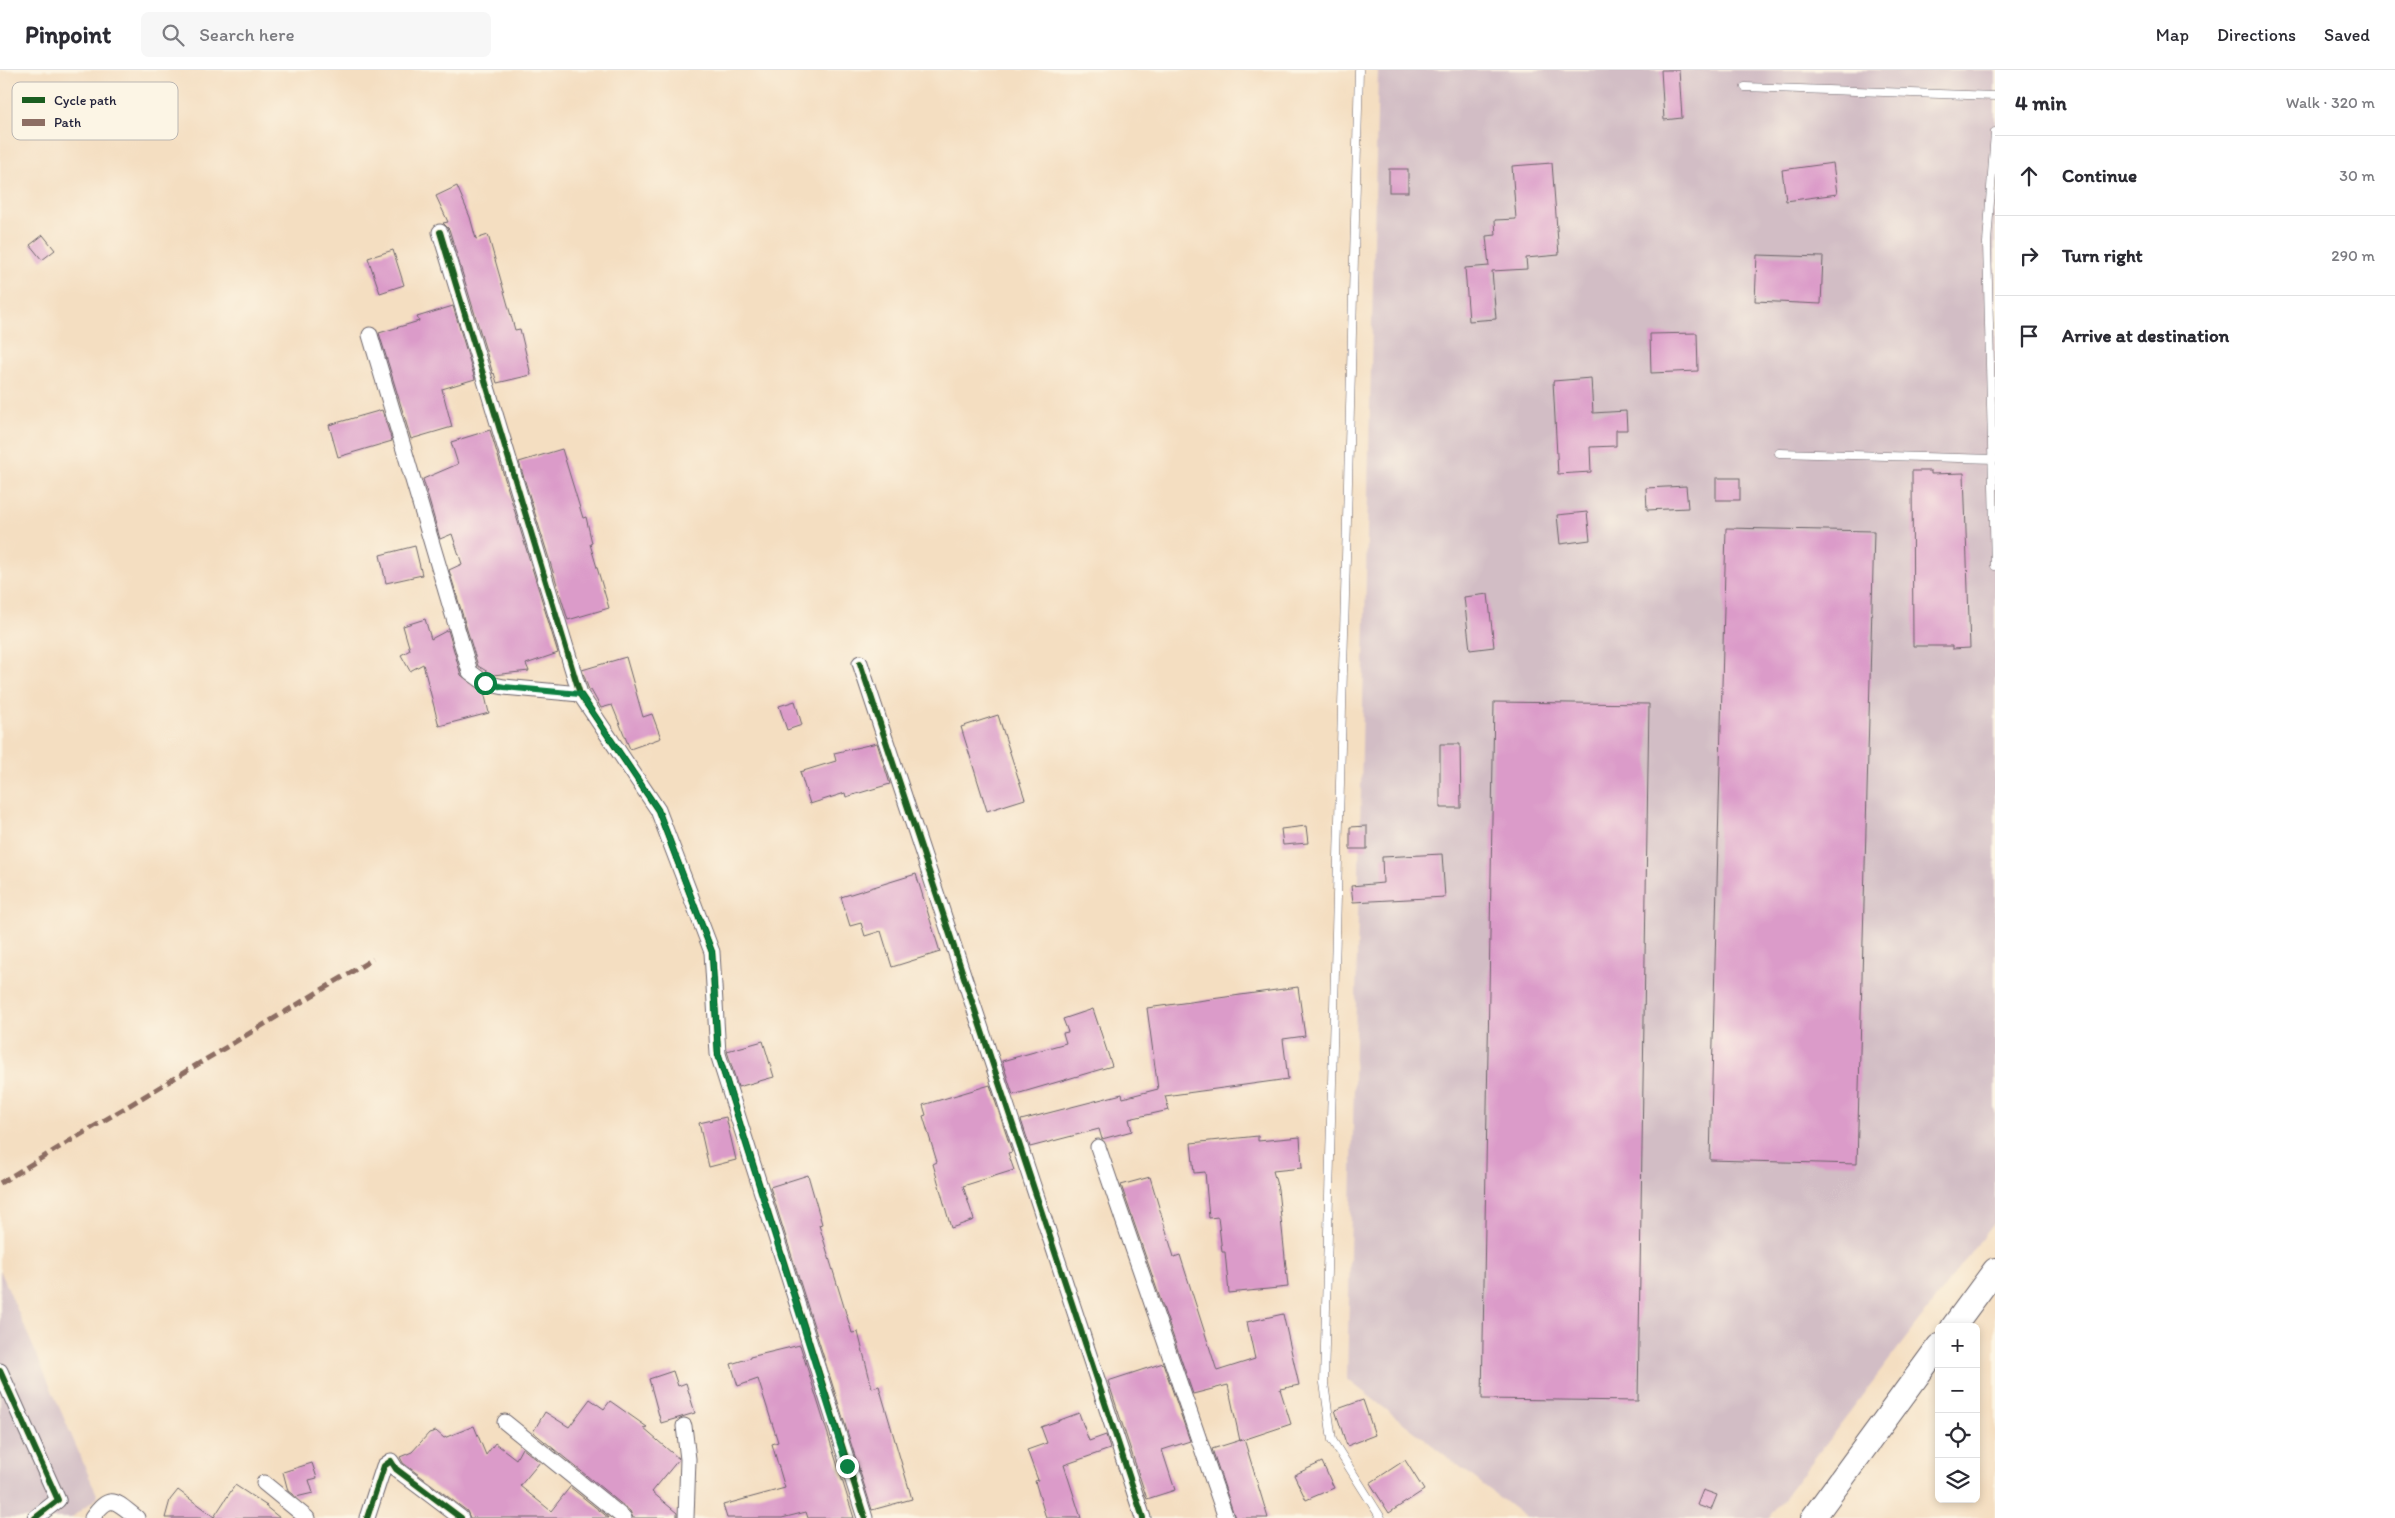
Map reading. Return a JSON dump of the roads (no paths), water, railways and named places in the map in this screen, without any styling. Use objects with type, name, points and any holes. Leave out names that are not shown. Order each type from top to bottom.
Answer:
[{"type":"main road","points":[[1956,1323],[1995,1270]]},
{"type":"main road","points":[[1813,1518],[1935,1351]]},
{"type":"street","points":[[440,232],[580,694],[658,810],[712,952],[718,1054],[865,1518]]},
{"type":"street","points":[[370,335],[470,672],[485,683],[504,687],[580,694]]},
{"type":"street","points":[[860,663],[1143,1518]]},
{"type":"street","points":[[1098,1147],[1226,1518]]},
{"type":"street","points":[[0,1372],[58,1500],[35,1518]]},
{"type":"street","points":[[505,1422],[624,1518]]},
{"type":"street","points":[[684,1426],[688,1459],[686,1518]]},
{"type":"street","points":[[368,1518],[384,1466],[391,1461],[396,1469],[461,1518]]},
{"type":"street","points":[[264,1484],[307,1518]]},
{"type":"street","points":[[92,1518],[102,1504],[110,1501],[118,1503],[137,1518]]},
{"type":"lane","points":[[1359,70],[1324,1383],[1332,1440],[1381,1518]]},
{"type":"lane","points":[[1745,88],[1995,96]]},
{"type":"lane","points":[[1995,132],[1988,244],[1995,566]]},
{"type":"lane","points":[[1779,453],[1994,459]]}]
